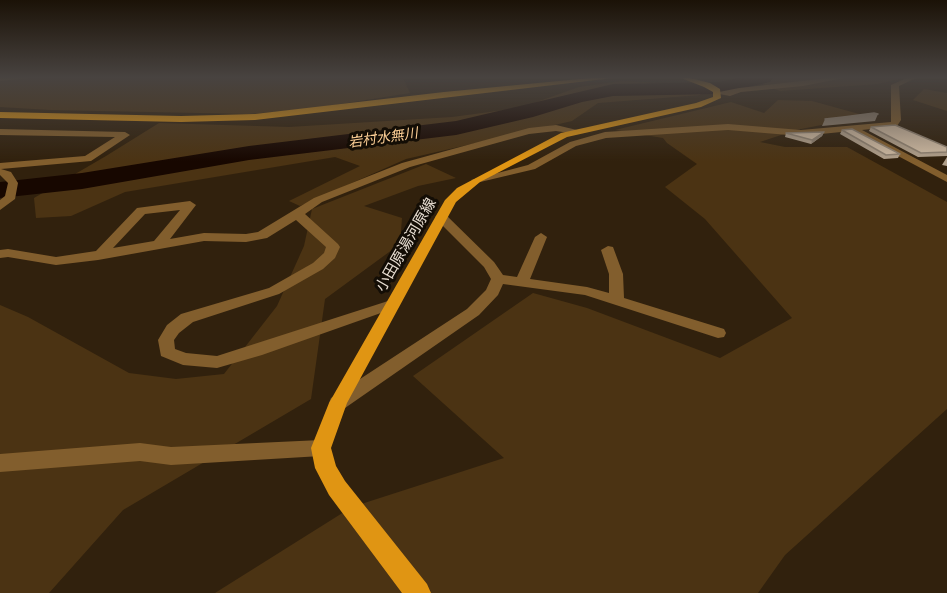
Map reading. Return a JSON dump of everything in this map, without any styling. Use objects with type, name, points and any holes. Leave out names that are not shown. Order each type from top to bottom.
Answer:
[{"type":"main road","points":[[0,115],[255,117],[348,106]]},
{"type":"main road","name":"小田原湯河原線","points":[[321,448],[338,403],[390,305],[451,200],[476,180],[576,131],[695,106]]},
{"type":"main road","points":[[321,448],[326,468],[337,488],[418,593]]},
{"type":"street","points":[[476,180],[531,167],[573,144],[605,135],[728,127],[801,133],[854,129],[894,124],[897,120],[896,106]]},
{"type":"street","points":[[0,254],[8,253],[56,261],[204,237],[246,238],[262,235],[318,200],[406,165],[529,131],[556,128],[576,131]]},
{"type":"street","points":[[854,129],[947,179]]},
{"type":"street","points":[[0,132],[125,135],[87,159],[0,166]]},
{"type":"street","points":[[0,172],[7,174],[13,183],[11,197],[0,206]]},
{"type":"street","points":[[98,256],[141,212],[190,205],[158,246]]},
{"type":"street","points":[[297,214],[327,239],[333,247],[330,255],[318,266],[274,291],[187,318],[173,329],[166,340],[166,352],[183,359],[217,362],[390,305]]},
{"type":"street","points":[[441,217],[489,265],[498,279]]},
{"type":"street","points":[[522,282],[540,237]]},
{"type":"street","points":[[608,250],[616,274],[617,300]]},
{"type":"street","points":[[498,279],[587,291],[718,333]]},
{"type":"street","points":[[338,403],[473,312],[493,292],[498,279]]},
{"type":"street","points":[[0,463],[140,452],[171,456],[321,448]]},
{"type":"shaded area","points":[[0,106],[330,106],[249,114]]},
{"type":"shaded area","points":[[527,106],[594,106],[572,121],[406,159],[300,206],[289,201],[360,166],[335,157],[125,192],[71,216],[36,218],[34,198],[159,123],[289,127],[452,117]]},
{"type":"shaded area","points":[[716,106],[742,106],[764,113],[772,106],[829,106],[859,114],[857,118],[796,130],[760,142],[785,147],[847,147],[947,202],[947,409],[785,555],[758,593],[215,593],[352,507],[504,458],[413,376],[533,293],[587,308],[720,358],[792,318],[705,219],[665,187],[697,164],[663,138],[615,130]]},
{"type":"shaded area","points":[[931,106],[947,106],[947,111]]},
{"type":"shaded area","points":[[426,164],[456,178],[418,186],[364,206],[402,218],[400,244],[325,299],[311,399],[123,510],[49,593],[0,593],[0,305],[28,317],[129,373],[176,379],[224,374],[277,306],[304,246],[312,209]]},
{"type":"building","points":[[878,114],[825,119],[843,117]]},
{"type":"building","points":[[895,125],[947,147],[947,152],[921,153],[871,127]]},
{"type":"building","points":[[852,129],[900,154],[886,155],[842,130]]},
{"type":"building","points":[[824,132],[812,140],[786,133]]},
{"type":"waterway","name":"岩村水無川","points":[[0,190],[82,181],[249,153],[456,128],[550,106]]}]
